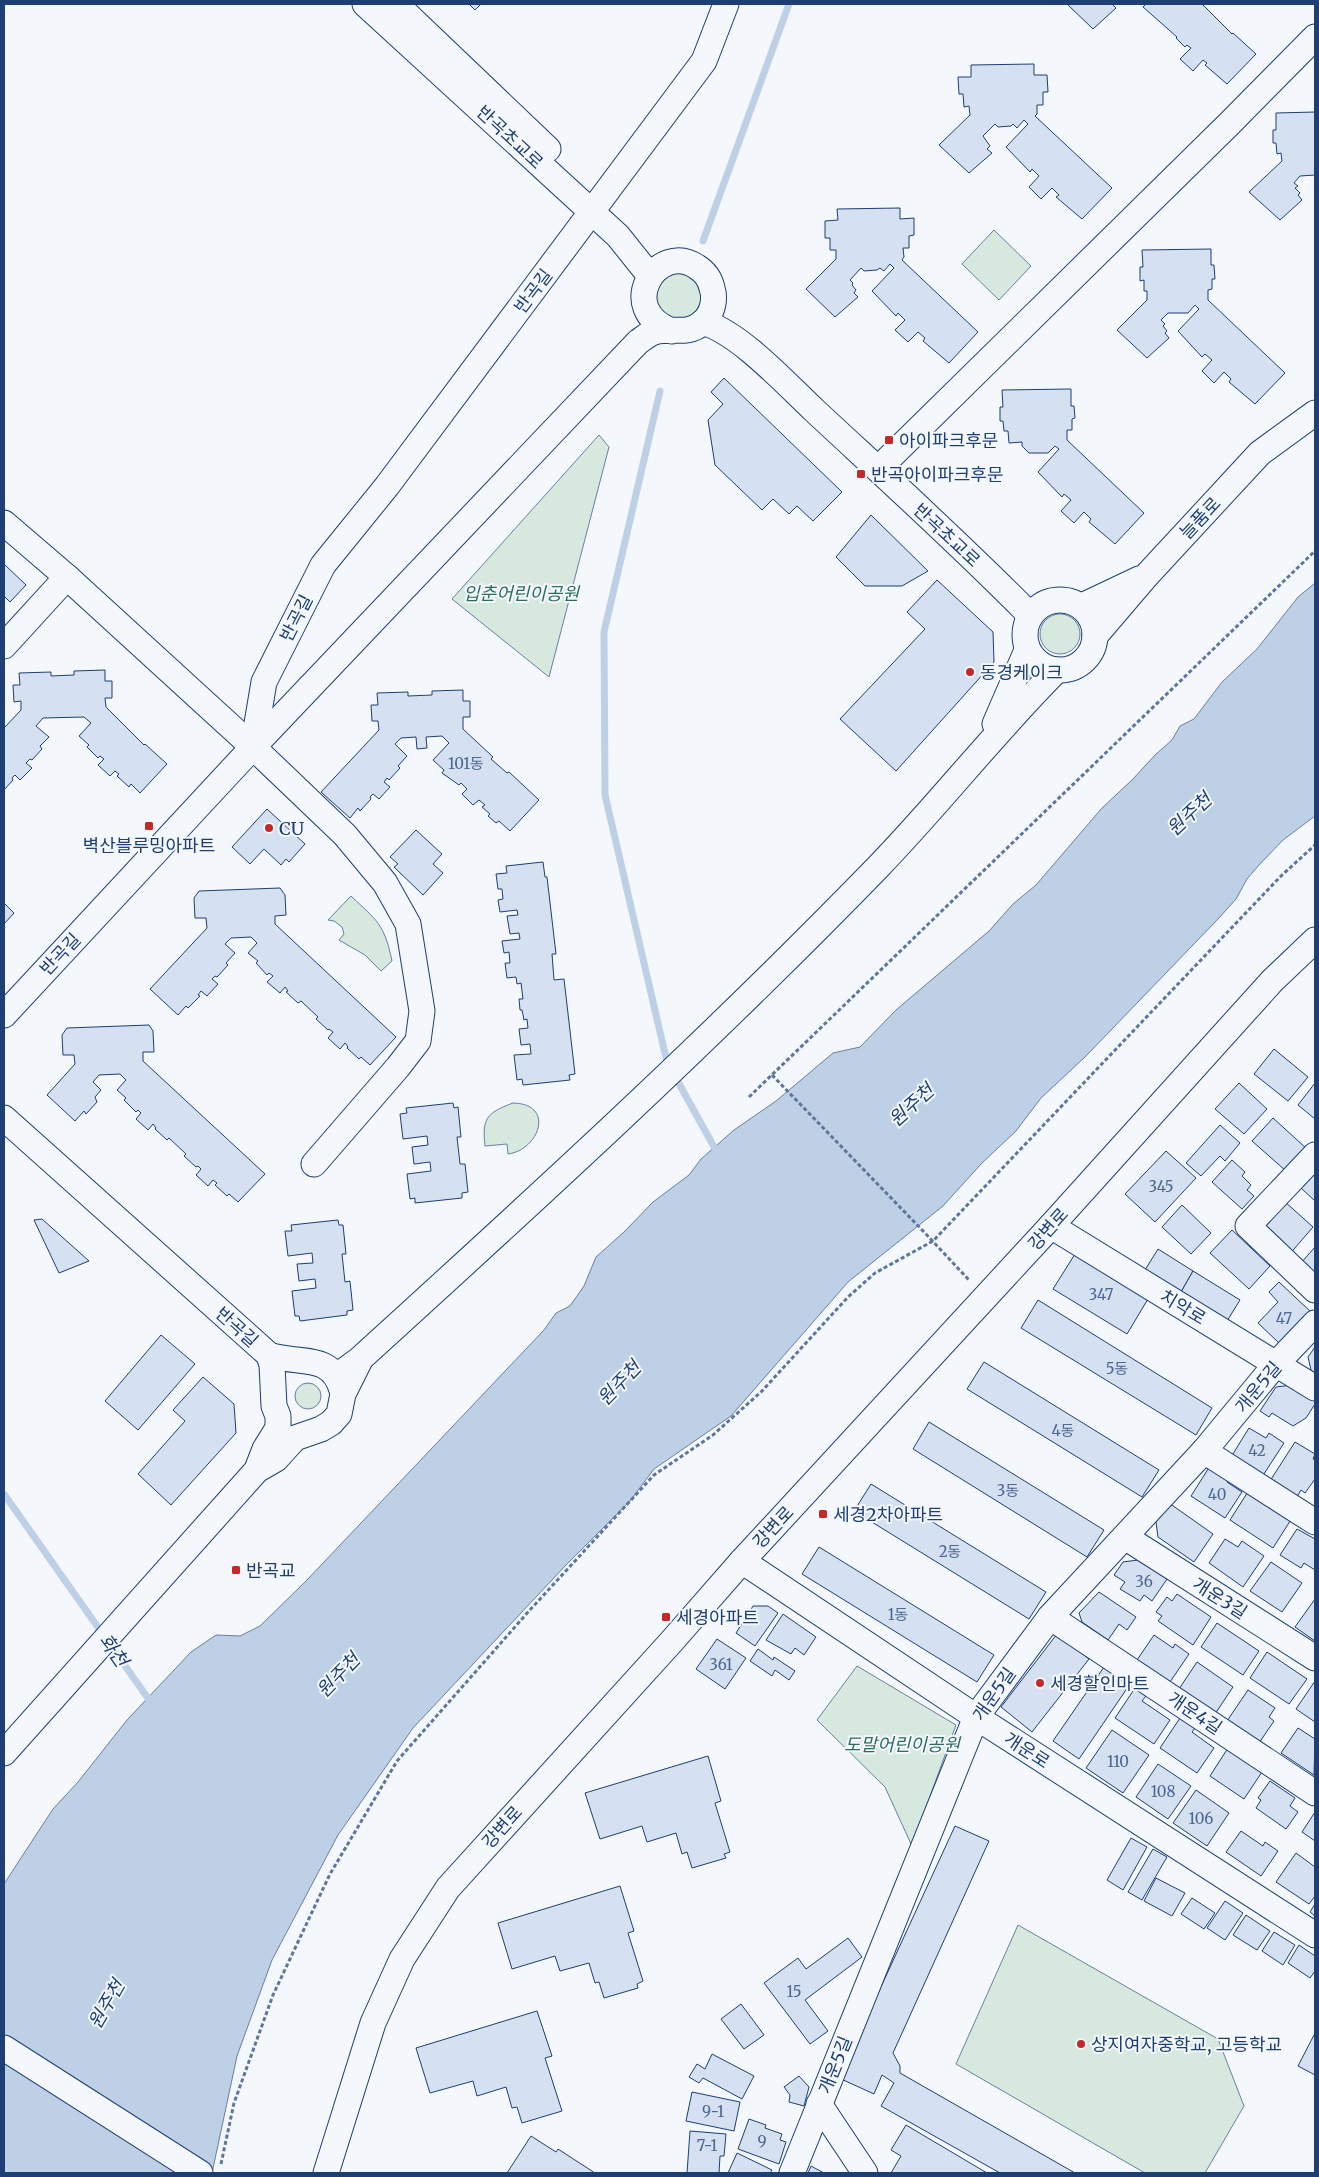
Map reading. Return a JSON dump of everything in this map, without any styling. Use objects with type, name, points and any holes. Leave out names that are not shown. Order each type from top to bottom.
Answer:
[{"type":"street","name":"반곡초교로","points":[[365,4],[596,206],[639,240],[660,269]]},
{"type":"street","name":"반곡초교로","points":[[396,4],[596,206]]},
{"type":"street","name":"반곡길","points":[[4,1015],[253,747],[264,682],[323,565],[386,486],[704,61],[726,4]]},
{"type":"street","points":[[878,469],[1315,37]]},
{"type":"street","points":[[253,747],[638,342],[658,331],[683,332],[694,328],[708,313],[711,282],[704,272],[694,265],[682,261],[660,269],[644,290],[646,310],[638,342]]},
{"type":"street","points":[[646,310],[653,320],[662,327],[672,331]]},
{"type":"street","name":"반곡초교로","points":[[708,313],[719,327],[754,355],[878,469],[1030,615]]},
{"type":"street","name":"늘품로","points":[[1095,636],[1148,574],[1260,453],[1315,413]]},
{"type":"street","points":[[4,523],[253,747],[345,835],[385,883],[408,924],[422,1011],[418,1040],[398,1067],[314,1164]]},
{"type":"street","points":[[1082,606],[1148,574]]},
{"type":"street","points":[[4,646],[66,577]]},
{"type":"street","points":[[1055,600],[1072,601],[1082,606],[1092,620],[1095,636],[1090,652],[1079,664],[1069,669],[1045,668],[1027,650],[1024,638],[1025,626],[1030,615],[1038,606],[1055,600]]},
{"type":"street","points":[[988,742],[1027,650]]},
{"type":"street","points":[[4,1753],[257,1470],[276,1459],[295,1438],[321,1429],[331,1423],[339,1414],[340,1385],[360,1359],[590,1148],[715,1030],[880,865],[988,742],[1057,670]]},
{"type":"street","name":"강변로","points":[[326,2173],[373,2023],[402,1959],[448,1888],[742,1561],[1051,1226],[1272,981],[1315,940]]},
{"type":"street","name":"반곡길","points":[[4,1118],[269,1355]]},
{"type":"street","points":[[1315,1155],[1248,1226],[1315,1290]]},
{"type":"street","name":"치악로","points":[[1051,1226],[1315,1388]]},
{"type":"street","name":"개운5길","points":[[792,2173],[976,1717],[1050,1617],[1204,1451],[1276,1364],[1315,1323]]},
{"type":"street","points":[[257,1470],[265,1449],[278,1428],[272,1366],[269,1355],[300,1362]]},
{"type":"street","points":[[321,1429],[298,1430],[287,1424],[279,1416],[274,1400],[275,1384],[281,1374],[290,1366],[300,1362],[312,1361],[322,1364],[340,1385]]},
{"type":"street","points":[[1204,1451],[1315,1522]]},
{"type":"street","name":"개운3길","points":[[1125,1537],[1315,1658]]},
{"type":"street","name":"개운로","points":[[742,1561],[976,1717],[1315,1935]]},
{"type":"street","name":"개운4길","points":[[1050,1617],[1315,1793]]},
{"type":"street","points":[[4,2048],[200,2173]]},
{"type":"street","points":[[819,2104],[865,2173]]},
{"type":"path","points":[[749,1097],[1315,551]]},
{"type":"path","points":[[219,2173],[234,2103],[273,1996],[330,1874],[398,1761],[529,1611],[654,1475],[712,1435],[762,1392],[848,1297],[875,1274],[933,1241],[1281,876],[1315,845]]},
{"type":"path","points":[[772,1075],[925,1232],[985,1298]]},
{"type":"green space","points":[[994,230],[1031,266],[999,300],[962,264]]},
{"type":"green space","points":[[672,273],[689,274],[701,286],[703,301],[696,315],[674,321],[656,306],[655,294],[657,286]]},
{"type":"green space","name":"입춘어린이공원","points":[[599,435],[609,447],[549,677],[452,599]]},
{"type":"green space","points":[[1060,614],[1071,617],[1077,623],[1080,634],[1077,645],[1071,651],[1060,654],[1049,651],[1043,645],[1040,634],[1043,623],[1049,617]]},
{"type":"green space","points":[[351,896],[378,924],[386,938],[392,961],[381,971],[365,955],[339,940],[344,934],[342,927],[334,921],[328,920]]},
{"type":"green space","points":[[513,1103],[526,1105],[535,1111],[538,1127],[535,1136],[519,1151],[508,1154],[507,1144],[485,1146],[484,1129],[488,1118],[497,1110]]},
{"type":"green space","points":[[308,1383],[317,1387],[321,1396],[317,1405],[308,1409],[299,1405],[295,1396],[299,1387]]},
{"type":"green space","name":"도말어린이공원","points":[[857,1666],[956,1725],[912,1846],[885,1787],[817,1720]]},
{"type":"green space","points":[[1018,1925],[1218,2039],[1244,2106],[1205,2173],[1145,2173],[956,2064]]},
{"type":"water","name":"원주천","points":[[1315,583],[1315,816],[1283,840],[1259,865],[1247,879],[1236,899],[1219,918],[1085,1057],[1041,1098],[1016,1131],[982,1163],[943,1206],[848,1282],[731,1416],[654,1469],[630,1501],[567,1564],[413,1728],[338,1835],[272,1960],[237,2056],[212,2173],[4,2173],[4,1884],[53,1809],[78,1782],[127,1720],[191,1652],[216,1635],[240,1636],[260,1626],[306,1581],[544,1330],[556,1313],[570,1306],[584,1286],[596,1257],[653,1202],[689,1175],[701,1159],[734,1130],[776,1101],[833,1053],[860,1047],[896,1010],[989,931],[1013,904],[1036,885],[1102,808],[1172,740],[1180,726],[1194,719],[1222,682],[1257,649],[1298,597]]},
{"type":"building","points":[[469,4],[481,4],[475,10]]},
{"type":"building","points":[[469,4],[481,4],[475,10]]},
{"type":"building","points":[[1067,4],[1112,4],[1116,8],[1093,29]]},
{"type":"building","points":[[1146,4],[1202,4],[1232,34],[1256,54],[1227,84],[1205,65],[1207,63],[1203,60],[1193,71],[1180,59],[1191,48],[1187,45],[1185,47],[1177,37],[1143,7]]},
{"type":"building","points":[[1034,64],[1034,75],[1047,75],[1048,92],[1043,92],[1043,105],[1037,105],[1037,114],[1035,116],[1112,188],[1082,219],[1056,197],[1059,195],[1052,188],[1041,199],[1029,187],[1039,176],[1032,169],[1030,172],[1006,147],[1028,124],[1024,120],[1017,128],[1013,124],[1011,126],[998,127],[995,124],[983,136],[990,146],[987,149],[992,153],[969,173],[939,145],[970,115],[969,106],[964,107],[963,94],[959,94],[958,77],[971,77],[971,65]]},
{"type":"building","points":[[1315,112],[1315,175],[1300,176],[1294,183],[1298,186],[1295,188],[1300,193],[1298,195],[1302,200],[1280,220],[1249,192],[1282,161],[1281,153],[1277,154],[1276,143],[1273,143],[1273,130],[1276,130],[1276,113]]},
{"type":"building","points":[[900,208],[900,219],[914,218],[914,235],[909,236],[909,248],[903,248],[904,257],[902,260],[978,332],[949,363],[923,341],[925,338],[918,332],[908,342],[895,330],[905,320],[898,313],[896,316],[872,291],[894,268],[890,264],[884,271],[880,268],[864,271],[861,268],[850,280],[856,290],[854,293],[858,297],[835,317],[806,289],[836,259],[836,250],[830,250],[830,238],[825,238],[825,221],[838,220],[837,209]]},
{"type":"building","points":[[1211,249],[1211,265],[1214,265],[1215,279],[1212,279],[1212,289],[1208,290],[1208,300],[1285,373],[1255,404],[1229,382],[1231,379],[1224,372],[1214,383],[1202,371],[1212,360],[1205,354],[1202,357],[1178,331],[1199,309],[1195,305],[1188,313],[1168,313],[1161,320],[1165,324],[1163,326],[1167,331],[1165,333],[1169,338],[1147,358],[1117,330],[1147,300],[1147,291],[1144,291],[1144,280],[1140,281],[1140,267],[1143,267],[1142,250]]},
{"type":"building","points":[[724,378],[842,492],[813,521],[797,506],[789,514],[773,499],[762,510],[715,465],[708,420],[723,404],[711,392]]},
{"type":"building","points":[[1071,389],[1071,406],[1074,406],[1075,418],[1072,419],[1072,430],[1067,430],[1067,440],[1144,513],[1115,544],[1089,522],[1091,519],[1084,512],[1074,523],[1061,511],[1071,500],[1064,494],[1062,497],[1038,472],[1059,449],[1055,446],[1048,453],[1029,453],[1022,446],[1022,442],[1009,443],[1008,431],[1004,431],[1003,421],[1000,421],[1000,407],[1003,407],[1002,390]]},
{"type":"building","points":[[871,515],[928,571],[902,586],[865,586],[836,557]]},
{"type":"building","points":[[4,564],[26,585],[10,602],[4,596]]},
{"type":"building","points":[[937,580],[993,632],[994,662],[896,771],[840,719],[925,629],[907,612]]},
{"type":"building","points":[[105,670],[105,681],[112,681],[112,698],[105,698],[106,707],[144,745],[167,764],[140,793],[131,784],[129,787],[117,776],[119,774],[115,771],[110,776],[98,765],[104,759],[100,756],[98,758],[87,747],[89,745],[79,736],[91,723],[84,717],[43,718],[36,726],[49,737],[40,746],[42,749],[32,760],[30,759],[26,763],[32,768],[20,780],[15,775],[4,790],[4,728],[21,710],[21,701],[14,702],[13,685],[20,685],[19,673],[51,672],[51,676],[74,675],[74,671]]},
{"type":"building","points":[[463,690],[463,701],[470,701],[470,717],[463,717],[463,729],[493,757],[491,759],[507,773],[509,772],[539,800],[510,831],[499,821],[496,823],[488,816],[490,814],[482,807],[485,805],[479,800],[473,805],[462,794],[467,789],[461,783],[459,785],[442,773],[444,770],[433,760],[449,743],[442,736],[426,737],[427,748],[417,749],[416,737],[401,738],[395,744],[407,756],[398,766],[400,768],[389,780],[387,778],[384,782],[390,787],[379,799],[373,794],[360,811],[358,808],[350,818],[321,792],[379,730],[378,721],[372,721],[371,705],[378,705],[377,693],[408,692],[408,696],[432,695],[432,691]]},
{"type":"building","points":[[267,809],[305,844],[289,862],[286,859],[281,865],[264,849],[250,864],[232,847]]},
{"type":"building","points":[[416,830],[442,854],[433,864],[443,873],[423,895],[394,867],[398,864],[390,857]]},
{"type":"building","points":[[543,862],[545,877],[547,877],[556,954],[552,954],[554,980],[564,979],[575,1074],[569,1075],[570,1080],[523,1085],[522,1079],[517,1080],[514,1055],[531,1054],[530,1044],[521,1045],[519,1029],[528,1028],[527,1019],[524,1020],[522,1010],[520,1010],[519,999],[523,999],[521,983],[517,984],[516,977],[507,978],[505,963],[510,963],[509,952],[504,953],[502,941],[520,939],[519,933],[510,934],[507,916],[518,915],[517,910],[500,912],[498,900],[503,899],[502,889],[498,889],[496,874],[507,873],[506,866]]},
{"type":"building","points":[[280,888],[285,895],[286,915],[275,916],[275,924],[396,1037],[370,1065],[361,1057],[359,1059],[347,1048],[345,1043],[340,1049],[328,1038],[333,1032],[316,1019],[318,1017],[301,1001],[298,1003],[286,992],[288,991],[285,987],[280,993],[267,982],[273,976],[269,973],[267,975],[256,963],[258,961],[248,953],[257,943],[251,937],[231,938],[225,944],[235,953],[226,963],[228,965],[217,977],[215,976],[212,979],[218,984],[207,996],[201,991],[198,995],[200,996],[188,1008],[186,1006],[178,1015],[150,989],[207,928],[206,918],[195,918],[194,898],[199,891]]},
{"type":"building","points":[[4,903],[14,913],[4,924]]},
{"type":"building","points":[[149,1025],[153,1031],[154,1052],[143,1052],[143,1061],[265,1174],[238,1202],[229,1194],[227,1196],[215,1185],[217,1183],[213,1180],[208,1186],[196,1175],[201,1169],[184,1156],[186,1154],[169,1138],[167,1140],[155,1129],[153,1124],[148,1130],[136,1119],[141,1113],[138,1110],[136,1112],[124,1100],[126,1098],[117,1090],[126,1080],[120,1074],[99,1075],[93,1082],[101,1090],[95,1097],[97,1102],[86,1114],[84,1111],[75,1121],[47,1095],[75,1064],[74,1055],[63,1055],[62,1035],[67,1028]]},
{"type":"building","points":[[1274,1049],[1308,1077],[1288,1101],[1254,1074]]},
{"type":"building","points":[[1239,1083],[1267,1109],[1244,1134],[1215,1109]]},
{"type":"building","points":[[1315,1083],[1315,1119],[1298,1105]]},
{"type":"building","points":[[453,1103],[454,1108],[458,1107],[461,1137],[457,1137],[460,1164],[465,1164],[468,1192],[462,1193],[462,1198],[415,1203],[415,1198],[410,1199],[407,1174],[431,1171],[430,1162],[414,1164],[412,1147],[428,1145],[427,1136],[403,1139],[400,1114],[407,1113],[406,1108]]},
{"type":"building","points":[[1273,1118],[1307,1149],[1286,1171],[1252,1141]]},
{"type":"building","points":[[1220,1125],[1240,1143],[1225,1161],[1220,1156],[1201,1176],[1186,1163]]},
{"type":"building","points":[[1166,1151],[1196,1178],[1155,1222],[1125,1194]]},
{"type":"building","points":[[1232,1160],[1245,1172],[1242,1176],[1251,1185],[1247,1190],[1254,1196],[1242,1209],[1212,1182]]},
{"type":"building","points":[[1315,1172],[1315,1201],[1301,1188]]},
{"type":"building","points":[[1284,1201],[1313,1227],[1288,1256],[1267,1237],[1266,1221]]},
{"type":"building","points":[[1182,1205],[1211,1233],[1191,1254],[1162,1227]]},
{"type":"building","points":[[42,1219],[89,1261],[59,1273],[34,1220]]},
{"type":"building","points":[[338,1220],[339,1225],[343,1225],[346,1254],[342,1254],[345,1282],[350,1281],[353,1310],[347,1311],[347,1315],[300,1321],[299,1316],[295,1316],[292,1291],[316,1288],[315,1279],[299,1281],[297,1264],[313,1263],[312,1253],[288,1256],[285,1231],[292,1231],[291,1225]]},
{"type":"building","points":[[1232,1230],[1270,1266],[1249,1289],[1210,1253]]},
{"type":"building","points":[[1315,1247],[1315,1275],[1301,1263]]},
{"type":"building","points":[[1158,1249],[1193,1271],[1181,1292],[1145,1270]]},
{"type":"building","points":[[1075,1254],[1148,1299],[1127,1334],[1053,1289]]},
{"type":"building","points":[[1193,1271],[1240,1300],[1227,1321],[1181,1292]]},
{"type":"building","points":[[1279,1282],[1311,1312],[1280,1344],[1258,1323],[1278,1302],[1269,1292]]},
{"type":"building","points":[[1038,1300],[1212,1408],[1196,1435],[1021,1328]]},
{"type":"building","points":[[161,1335],[195,1364],[138,1430],[105,1401]]},
{"type":"building","points":[[1315,1347],[1315,1376],[1312,1374],[1308,1357]]},
{"type":"building","points":[[984,1362],[1159,1470],[1142,1497],[967,1389]]},
{"type":"building","points":[[203,1377],[234,1404],[236,1433],[171,1505],[138,1474],[185,1421],[173,1410]]},
{"type":"building","points":[[1292,1385],[1315,1400],[1315,1404],[1306,1418],[1293,1426],[1272,1413],[1269,1417],[1260,1411],[1276,1387]]},
{"type":"building","points":[[929,1422],[1104,1530],[1087,1557],[913,1449]]},
{"type":"building","points":[[1249,1428],[1266,1438],[1269,1433],[1284,1443],[1262,1477],[1231,1457]]},
{"type":"building","points":[[1295,1442],[1315,1454],[1313,1459],[1315,1460],[1315,1479],[1305,1493],[1301,1490],[1297,1497],[1268,1484]]},
{"type":"building","points":[[1210,1466],[1229,1478],[1227,1482],[1242,1492],[1225,1518],[1191,1496]]},
{"type":"building","points":[[871,1484],[1046,1592],[1029,1619],[854,1511]]},
{"type":"building","points":[[1251,1487],[1292,1518],[1273,1548],[1230,1520]]},
{"type":"building","points":[[1169,1503],[1213,1534],[1194,1562],[1158,1537],[1156,1522]]},
{"type":"building","points":[[1297,1529],[1315,1539],[1315,1570],[1304,1563],[1301,1568],[1280,1555]]},
{"type":"building","points":[[1225,1539],[1238,1547],[1242,1541],[1264,1556],[1243,1587],[1209,1563]]},
{"type":"building","points":[[819,1547],[994,1655],[977,1682],[802,1574]]},
{"type":"building","points":[[1138,1560],[1167,1579],[1152,1601],[1144,1595],[1140,1601],[1120,1589],[1125,1582],[1114,1575],[1123,1562]]},
{"type":"building","points":[[1271,1562],[1302,1583],[1282,1612],[1250,1591]]},
{"type":"building","points":[[1099,1592],[1136,1617],[1127,1630],[1119,1624],[1108,1640],[1082,1622],[1079,1613]]},
{"type":"building","points":[[1177,1594],[1211,1617],[1193,1645],[1158,1621],[1162,1616],[1156,1612],[1167,1597],[1172,1601]]},
{"type":"building","points":[[1315,1599],[1315,1641],[1295,1627]]},
{"type":"building","points":[[753,1606],[768,1606],[778,1613],[755,1646],[736,1633]]},
{"type":"building","points":[[783,1614],[816,1637],[804,1655],[795,1648],[791,1654],[766,1640]]},
{"type":"building","points":[[1217,1623],[1259,1651],[1243,1675],[1201,1647]]},
{"type":"building","points":[[1057,1634],[1089,1659],[1032,1732],[1001,1707]]},
{"type":"building","points":[[1154,1635],[1173,1648],[1175,1644],[1189,1654],[1168,1685],[1135,1663]]},
{"type":"building","points":[[717,1639],[746,1658],[725,1689],[696,1669]]},
{"type":"building","points":[[758,1649],[773,1660],[774,1657],[795,1671],[789,1680],[775,1670],[772,1676],[750,1661]]},
{"type":"building","points":[[1267,1652],[1307,1679],[1289,1704],[1250,1678]]},
{"type":"building","points":[[1197,1662],[1233,1687],[1213,1717],[1177,1692]]},
{"type":"building","points":[[1104,1667],[1130,1684],[1079,1759],[1053,1741]]},
{"type":"building","points":[[1315,1681],[1315,1722],[1296,1709]]},
{"type":"building","points":[[1135,1688],[1146,1696],[1142,1701],[1170,1720],[1154,1744],[1115,1718]]},
{"type":"building","points":[[1248,1690],[1275,1708],[1269,1717],[1274,1721],[1259,1743],[1227,1721]]},
{"type":"building","points":[[1180,1718],[1195,1728],[1192,1732],[1214,1748],[1197,1773],[1160,1748]]},
{"type":"building","points":[[1298,1728],[1315,1739],[1314,1775],[1281,1753]]},
{"type":"building","points":[[1112,1730],[1149,1755],[1123,1793],[1086,1768]]},
{"type":"building","points":[[1228,1748],[1262,1772],[1244,1799],[1210,1776]]},
{"type":"building","points":[[708,1756],[721,1801],[715,1803],[730,1852],[724,1854],[726,1858],[692,1868],[687,1852],[682,1854],[676,1833],[647,1842],[642,1826],[600,1839],[585,1793]]},
{"type":"building","points":[[1158,1764],[1191,1786],[1168,1819],[1136,1797]]},
{"type":"building","points":[[1270,1781],[1295,1798],[1290,1806],[1298,1812],[1286,1829],[1256,1808],[1261,1800],[1258,1798]]},
{"type":"building","points":[[1196,1790],[1229,1813],[1207,1846],[1173,1823]]},
{"type":"building","points":[[1315,1812],[1315,1841],[1302,1832]]},
{"type":"building","points":[[955,1826],[989,1841],[893,2053],[900,2066],[900,2073],[1075,2173],[1000,2173],[881,2106],[894,2083],[882,2075],[874,2094],[839,2078]]},
{"type":"building","points":[[1241,1831],[1263,1846],[1265,1842],[1278,1851],[1261,1876],[1226,1852]]},
{"type":"building","points":[[1131,1838],[1147,1847],[1123,1890],[1107,1880]]},
{"type":"building","points":[[1153,1849],[1167,1857],[1142,1900],[1128,1892]]},
{"type":"building","points":[[1296,1853],[1315,1867],[1315,1896],[1309,1904],[1276,1882]]},
{"type":"building","points":[[1156,1878],[1185,1893],[1172,1916],[1144,1901]]},
{"type":"building","points":[[620,1886],[634,1931],[628,1933],[643,1981],[637,1984],[638,1988],[604,1998],[599,1982],[595,1983],[589,1963],[560,1971],[555,1956],[512,1969],[498,1923]]},
{"type":"building","points":[[1192,1898],[1215,1913],[1204,1929],[1181,1914]]},
{"type":"building","points":[[1225,1901],[1243,1913],[1225,1940],[1207,1928]]},
{"type":"building","points":[[1315,1904],[1315,1916],[1310,1912]]},
{"type":"building","points":[[1246,1915],[1270,1931],[1257,1950],[1233,1935]]},
{"type":"building","points":[[1274,1932],[1295,1945],[1283,1965],[1262,1951]]},
{"type":"building","points":[[848,1938],[862,1957],[805,2000],[828,2031],[810,2044],[764,1983],[798,1958],[806,1969]]},
{"type":"building","points":[[1299,1945],[1315,1956],[1315,1971],[1310,1978],[1288,1963]]},
{"type":"building","points":[[741,2004],[764,2035],[744,2049],[721,2019]]},
{"type":"building","points":[[537,2011],[552,2056],[545,2058],[562,2111],[522,2123],[517,2107],[512,2108],[506,2087],[477,2096],[473,2081],[430,2093],[416,2048]]},
{"type":"building","points":[[1315,2036],[1315,2075],[1298,2066]]},
{"type":"building","points":[[712,2054],[754,2076],[742,2099],[703,2078],[699,2083],[689,2077],[697,2064],[705,2069]]},
{"type":"building","points":[[799,2076],[809,2087],[804,2106],[789,2102],[790,2095],[784,2087]]},
{"type":"building","points":[[692,2092],[740,2102],[734,2131],[686,2121]]},
{"type":"building","points":[[749,2119],[766,2125],[765,2128],[782,2134],[780,2140],[786,2142],[779,2164],[738,2149]]},
{"type":"building","points":[[906,2125],[987,2173],[891,2173],[901,2156],[891,2150]]},
{"type":"building","points":[[690,2131],[726,2134],[724,2156],[720,2156],[719,2173],[687,2173]]},
{"type":"building","points":[[531,2136],[556,2152],[558,2149],[595,2173],[507,2173]]},
{"type":"building","points":[[737,2153],[772,2170],[770,2173],[728,2173]]},
{"type":"building","points":[[811,2166],[824,2173],[808,2173]]},
{"type":"waterway","points":[[703,241],[789,4]]},
{"type":"waterway","points":[[660,391],[604,632],[605,795],[667,1062],[718,1154]]},
{"type":"waterway","name":"화천","points":[[4,1494],[152,1704]]},
{"type":"place","name":"아이파크후문","points":[[889,440]]},
{"type":"place","name":"반곡아이파크후문","points":[[861,474]]},
{"type":"place","name":"동경케이크","points":[[970,672]]},
{"type":"place","name":"벽산블루밍아파트","points":[[149,826]]},
{"type":"place","name":"CU","points":[[269,828]]},
{"type":"place","name":"세경2차아파트","points":[[823,1514]]},
{"type":"place","name":"반곡교","points":[[236,1570]]},
{"type":"place","name":"세경아파트","points":[[666,1617]]},
{"type":"place","name":"세경할인마트","points":[[1040,1683]]},
{"type":"place","name":"상지여자중학교, 고등학교","points":[[1081,2044]]}]
